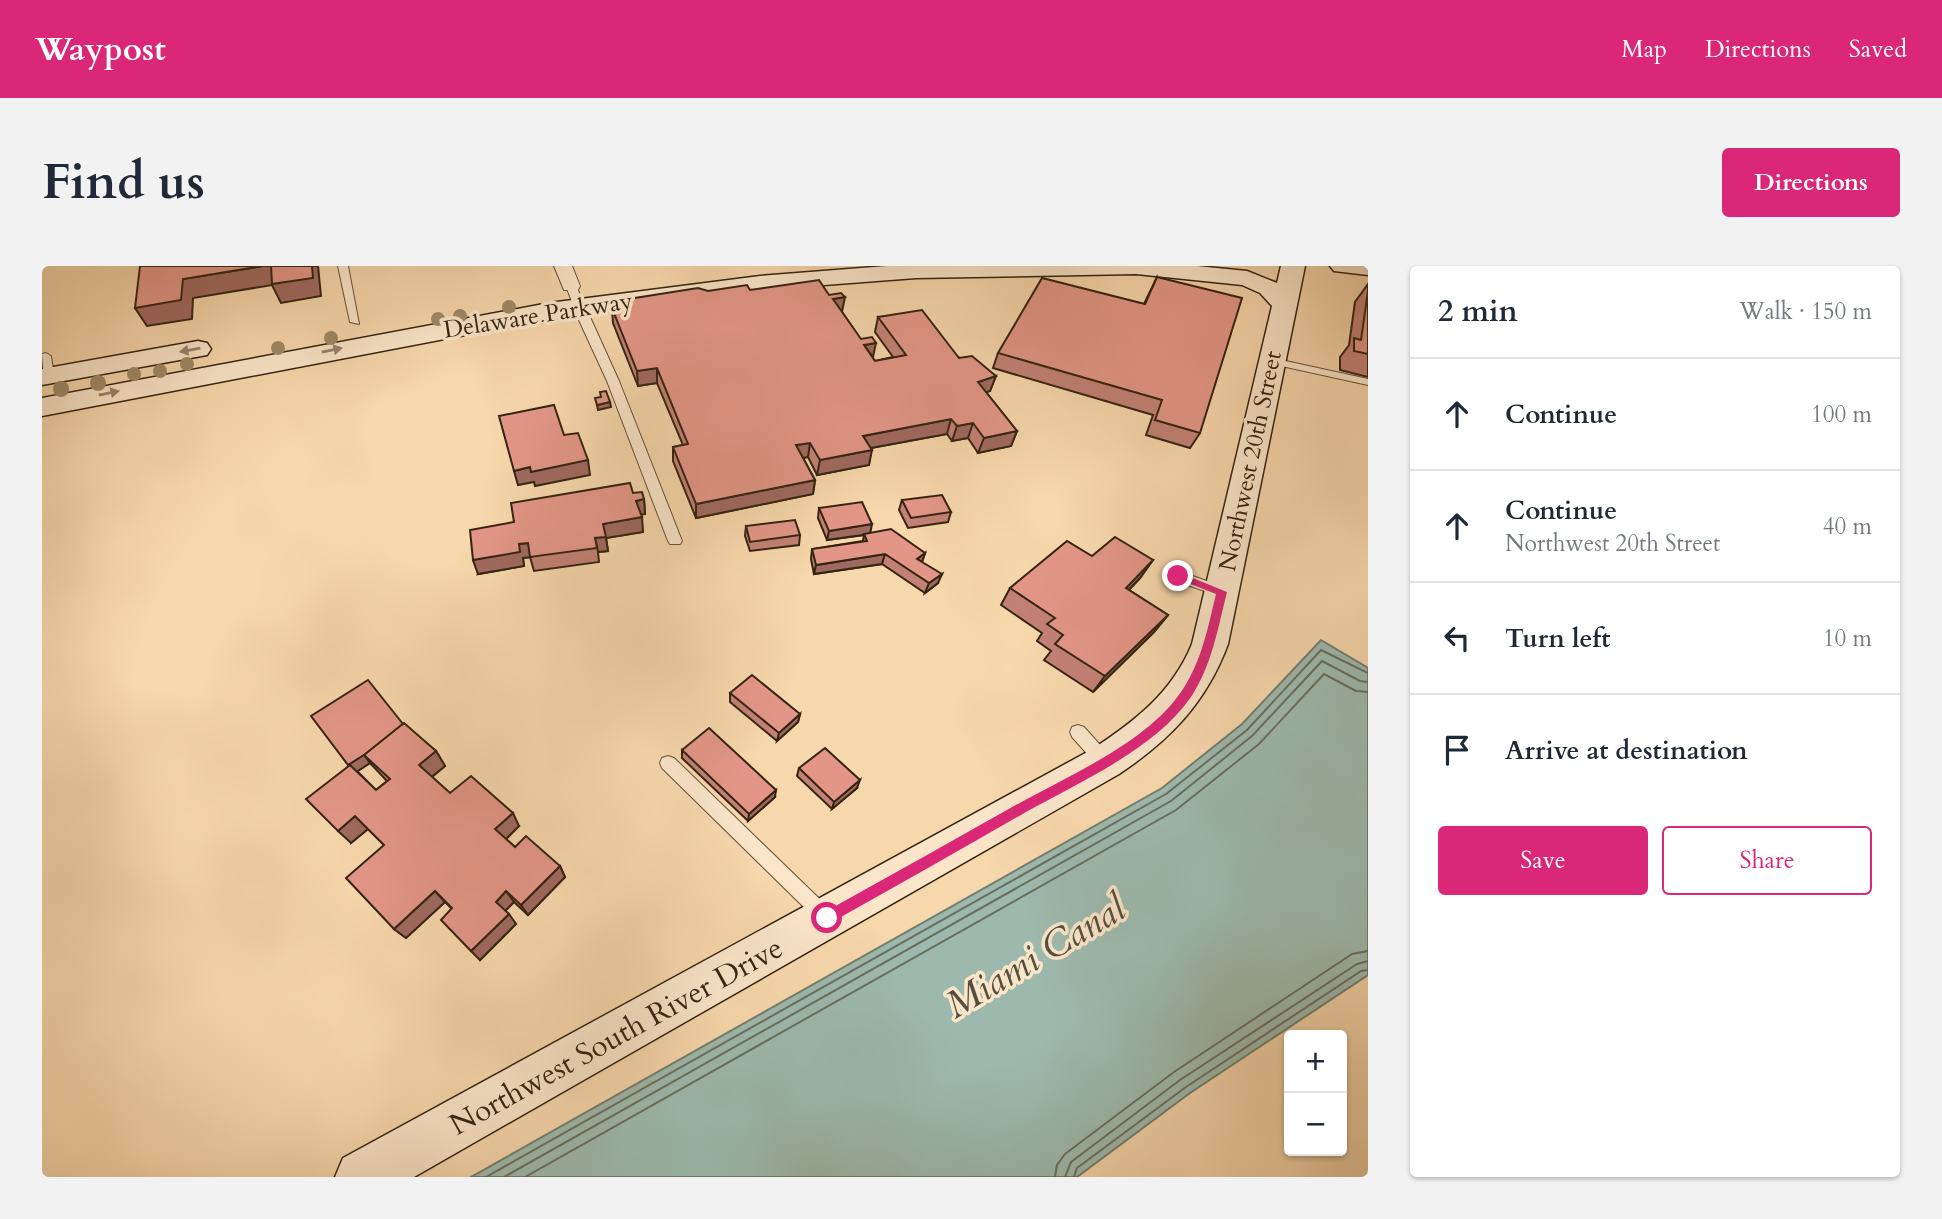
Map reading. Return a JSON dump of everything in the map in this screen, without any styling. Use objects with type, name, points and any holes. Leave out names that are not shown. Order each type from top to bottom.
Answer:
[{"type":"street","name":"Delaware Parkway","points":[[330,326],[571,286],[725,266]]},
{"type":"street","name":"Northwest 20th Street","points":[[1187,693],[1206,657],[1293,266]]},
{"type":"street","points":[[1342,266],[1368,268]]},
{"type":"street","name":"Delaware Parkway","points":[[42,407],[245,366],[571,286],[760,283],[854,271],[1153,267],[1247,278],[1269,288],[1284,305]]},
{"type":"street","points":[[45,369],[228,344]]},
{"type":"street","name":"Northwest South River Drive","points":[[362,1177],[827,918],[1091,747],[1155,728],[1187,693]]},
{"type":"lane","points":[[343,266],[355,322]]},
{"type":"lane","points":[[571,286],[613,381],[675,541]]},
{"type":"lane","points":[[1272,361],[1368,382]]},
{"type":"lane","points":[[1178,576],[1222,592]]},
{"type":"lane","points":[[668,763],[827,918]]},
{"type":"water","name":"Miami Canal","points":[[1321,640],[1368,668],[1368,975],[1190,1093],[1077,1177],[471,1177],[1162,788],[1242,724]]},
{"type":"building","points":[[140,266],[263,266],[183,279],[181,300],[135,308]]},
{"type":"building","points":[[271,266],[312,266],[313,278],[272,284]]},
{"type":"building","points":[[1157,277],[1242,298],[1200,433],[1155,420],[1162,400],[998,353],[1042,278],[1145,304]]},
{"type":"building","points":[[819,280],[829,295],[841,293],[845,297],[833,299],[861,339],[872,337],[876,343],[864,345],[875,361],[906,355],[878,317],[922,310],[959,358],[972,356],[996,376],[978,382],[1017,431],[984,438],[973,423],[957,426],[951,419],[863,436],[872,450],[820,460],[810,443],[796,445],[815,480],[696,504],[673,447],[688,444],[657,368],[637,371],[612,308],[614,303],[698,288],[708,291],[747,285],[750,290]]},
{"type":"building","points":[[1368,291],[1368,354],[1354,351],[1354,338],[1361,340]]},
{"type":"building","points":[[606,391],[610,402],[597,405],[595,398],[601,397],[600,392]]},
{"type":"building","points":[[554,405],[564,435],[578,433],[588,460],[531,472],[530,467],[514,471],[499,416]]},
{"type":"building","points":[[630,483],[633,493],[642,492],[644,499],[636,501],[642,517],[603,524],[606,537],[595,538],[597,548],[530,557],[528,543],[519,544],[520,552],[473,560],[470,530],[514,522],[511,503]]},
{"type":"building","points":[[942,495],[951,512],[911,518],[902,500]]},
{"type":"building","points":[[862,502],[872,524],[829,531],[819,508]]},
{"type":"building","points":[[795,520],[800,535],[750,542],[746,526]]},
{"type":"building","points":[[891,529],[925,553],[917,559],[942,574],[929,583],[885,554],[816,565],[812,549],[867,541],[864,534]]},
{"type":"building","points":[[1115,537],[1153,560],[1126,588],[1168,615],[1105,676],[1055,644],[1063,635],[1047,624],[1055,618],[1010,588],[1067,541],[1092,556]]},
{"type":"building","points":[[752,675],[800,714],[779,733],[730,693]]},
{"type":"building","points":[[368,680],[403,724],[348,765],[311,716]]},
{"type":"building","points":[[404,723],[436,751],[419,765],[450,793],[471,776],[513,813],[495,829],[515,847],[526,836],[560,866],[521,905],[506,891],[496,902],[509,914],[471,951],[441,920],[452,908],[435,891],[394,929],[346,878],[384,845],[355,816],[338,831],[306,799],[350,765],[376,790],[390,779],[364,755]]},
{"type":"building","points":[[709,728],[776,790],[749,814],[682,750]]},
{"type":"building","points":[[825,748],[860,780],[834,802],[799,768]]},
{"type":"route","points":[[827,918],[1105,762],[1167,717],[1187,693],[1206,657],[1222,592],[1178,576]]}]
